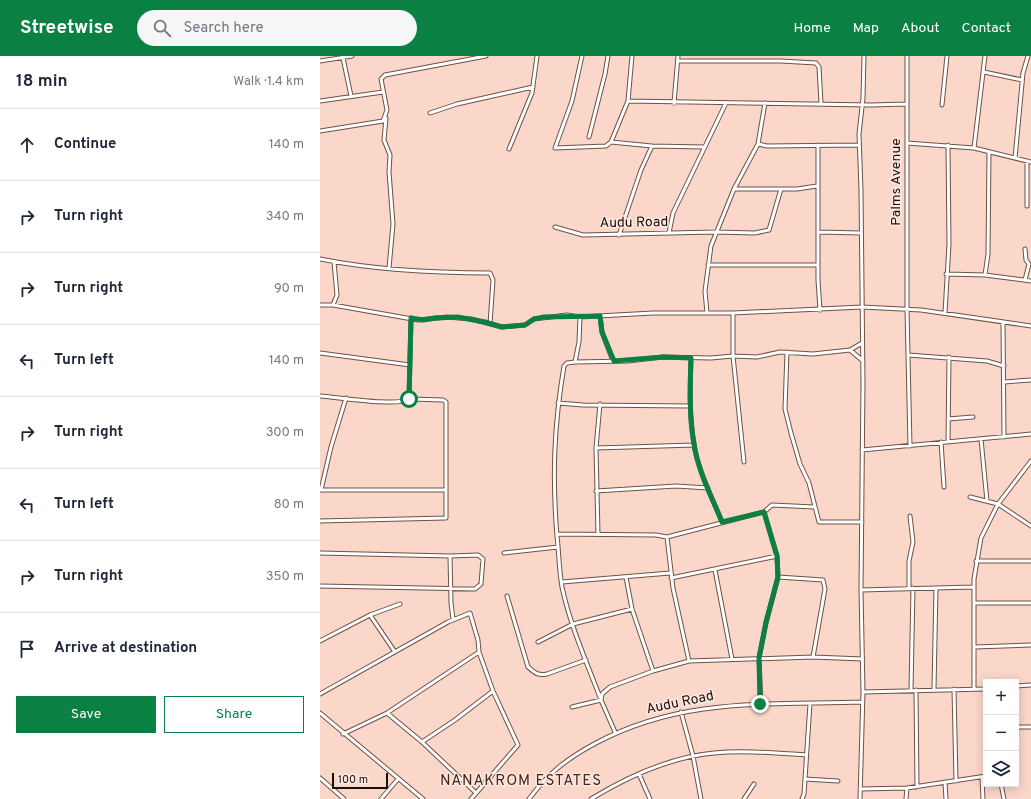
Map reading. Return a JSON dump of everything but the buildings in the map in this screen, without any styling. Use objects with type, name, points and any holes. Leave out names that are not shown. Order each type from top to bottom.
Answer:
[{"type":"street","points":[[320,61],[352,56]]},
{"type":"street","points":[[389,268],[393,224],[389,172],[390,155],[384,140],[387,110],[381,79],[385,76],[486,56]]},
{"type":"street","points":[[509,149],[517,132],[533,87],[537,56]]},
{"type":"street","points":[[582,56],[572,101],[555,148],[606,146],[611,142],[628,101],[632,56]]},
{"type":"street","points":[[589,137],[608,56]]},
{"type":"street","points":[[674,103],[678,56]]},
{"type":"street","points":[[780,56],[781,61]]},
{"type":"street","points":[[860,799],[863,692],[861,590],[862,307],[861,178],[859,145],[864,83],[864,56]]},
{"type":"street","name":"Palms Avenue","points":[[907,56],[907,309],[910,446]]},
{"type":"street","points":[[942,105],[946,56]]},
{"type":"street","points":[[974,148],[985,56]]},
{"type":"street","points":[[1015,158],[1022,80],[1028,56]]},
{"type":"street","points":[[343,58],[352,96]]},
{"type":"street","points":[[678,61],[781,61],[817,64],[820,103]]},
{"type":"street","points":[[984,72],[1022,80]]},
{"type":"street","points":[[430,113],[463,103],[533,87]]},
{"type":"street","points":[[320,101],[384,92]]},
{"type":"street","points":[[628,101],[674,103],[907,104]]},
{"type":"street","points":[[669,233],[673,213],[726,103]]},
{"type":"street","points":[[707,313],[705,291],[708,265],[715,232],[734,189],[758,144],[766,103]]},
{"type":"street","points":[[320,131],[383,120],[386,116]]},
{"type":"street","points":[[611,142],[652,146],[704,147]]},
{"type":"street","points":[[758,144],[767,146],[859,145]]},
{"type":"street","points":[[906,144],[948,145],[974,148],[1031,162]]},
{"type":"street","points":[[818,145],[818,265],[820,310]]},
{"type":"street","points":[[945,313],[946,274],[949,244],[948,145]]},
{"type":"street","points":[[619,235],[641,170],[652,146]]},
{"type":"street","points":[[985,275],[988,254],[989,152]]},
{"type":"street","points":[[1027,161],[1027,206]]},
{"type":"street","points":[[734,189],[781,189],[818,186]]},
{"type":"street","name":"Audu Road","points":[[555,227],[582,234],[619,235],[715,232],[755,233],[769,230],[781,189]]},
{"type":"street","points":[[818,232],[861,233]]},
{"type":"street","points":[[1025,249],[1026,260],[1029,264],[1025,280]]},
{"type":"street","points":[[320,259],[334,262],[438,273],[490,273],[493,280],[490,324]]},
{"type":"street","points":[[333,305],[337,295],[334,262]]},
{"type":"street","points":[[708,265],[818,265]]},
{"type":"street","points":[[946,274],[985,275],[1031,281]]},
{"type":"street","points":[[320,305],[333,305],[423,320],[457,317],[510,327],[525,325],[534,319],[544,317],[573,315],[580,317],[733,313],[862,307],[907,309],[945,313],[1003,323],[1031,326]]},
{"type":"street","points":[[733,313],[734,356],[744,462]]},
{"type":"street","points":[[600,316],[602,332],[614,361]]},
{"type":"street","points":[[575,362],[580,342],[580,317]]},
{"type":"street","points":[[409,399],[411,318]]},
{"type":"street","points":[[1003,323],[1004,437]]},
{"type":"street","points":[[615,732],[601,700],[573,624],[562,582],[557,534],[554,471],[555,428],[564,366],[575,362],[614,361],[663,357],[757,357],[787,352],[813,354],[850,350],[862,344]]},
{"type":"street","points":[[850,350],[862,361]]},
{"type":"street","points":[[787,352],[785,409],[790,434],[800,464],[809,483],[819,522],[862,522]]},
{"type":"street","points":[[320,353],[410,365]]},
{"type":"street","points":[[908,355],[987,361],[1004,366]]},
{"type":"street","points":[[948,442],[949,357]]},
{"type":"street","points":[[691,358],[690,406],[694,445],[708,488],[722,522]]},
{"type":"street","points":[[1004,382],[1031,380]]},
{"type":"street","points":[[320,396],[385,402],[404,402],[409,399],[443,400],[446,402],[446,519],[320,521]]},
{"type":"street","points":[[346,398],[320,490],[445,490]]},
{"type":"street","points":[[558,402],[583,405],[690,406]]},
{"type":"street","points":[[598,534],[596,448],[600,404]]},
{"type":"street","points":[[948,419],[973,417]]},
{"type":"street","points":[[862,450],[1031,434]]},
{"type":"street","points":[[981,439],[987,501]]},
{"type":"street","points":[[941,442],[944,487]]},
{"type":"street","points":[[596,448],[694,445]]},
{"type":"street","points":[[974,689],[974,586],[976,561],[981,538],[998,504],[1031,461]]},
{"type":"street","points":[[596,491],[676,486],[708,488]]},
{"type":"street","points":[[970,497],[998,504],[1031,526]]},
{"type":"street","points":[[557,534],[667,536],[764,512],[772,505],[814,507]]},
{"type":"street","points":[[760,704],[759,658],[766,622],[778,577],[777,556],[764,512]]},
{"type":"street","points":[[909,588],[909,561],[913,542],[910,516]]},
{"type":"street","points":[[667,536],[670,573],[689,662]]},
{"type":"street","points":[[504,553],[558,547]]},
{"type":"street","points":[[320,553],[450,556],[478,555],[482,559],[481,584],[475,589],[320,586]]},
{"type":"street","points":[[450,556],[453,619]]},
{"type":"street","points":[[671,578],[777,556]]},
{"type":"street","points":[[976,561],[1031,561]]},
{"type":"street","points":[[715,570],[732,659]]},
{"type":"street","points":[[562,582],[670,573]]},
{"type":"street","points":[[626,577],[632,609],[653,671]]},
{"type":"street","points":[[778,577],[823,580],[825,589],[813,657]]},
{"type":"street","points":[[861,590],[974,586]]},
{"type":"street","points":[[911,690],[913,588]]},
{"type":"street","points":[[934,689],[936,588]]},
{"type":"street","points":[[507,596],[528,667],[533,672],[540,675],[547,674],[586,660]]},
{"type":"street","points":[[974,603],[1031,603]]},
{"type":"street","points":[[320,641],[370,615],[400,604]]},
{"type":"street","points":[[538,642],[573,624],[632,609]]},
{"type":"street","points":[[320,694],[468,612],[471,615],[479,652],[493,690],[518,745],[475,792],[471,799]]},
{"type":"street","points":[[370,615],[395,652]]},
{"type":"street","points":[[975,647],[1031,645]]},
{"type":"street","points":[[344,734],[387,713],[479,652]]},
{"type":"street","points":[[601,700],[604,691],[610,687],[653,671],[689,662],[732,659],[813,657],[862,659]]},
{"type":"street","points":[[1019,686],[1031,685]]},
{"type":"street","points":[[863,692],[934,689],[983,689]]},
{"type":"street","points":[[954,689],[956,781]]},
{"type":"street","points":[[422,742],[473,707],[493,690]]},
{"type":"street","points":[[916,690],[917,787]]},
{"type":"street","points":[[572,707],[601,700]]},
{"type":"street","name":"Audu Road","points":[[529,799],[561,764],[615,732],[647,721],[681,712],[725,706],[862,702]]},
{"type":"street","points":[[802,799],[804,794],[810,704]]},
{"type":"street","points":[[681,712],[693,756],[701,799]]},
{"type":"street","points":[[320,713],[423,799]]},
{"type":"street","points":[[387,713],[422,742],[475,792]]},
{"type":"street","points":[[1019,727],[1031,727]]},
{"type":"street","points":[[591,799],[620,782],[693,756],[736,752],[806,755]]},
{"type":"street","points":[[639,774],[650,799]]},
{"type":"street","points":[[861,789],[917,787],[983,776]]},
{"type":"street","points":[[320,778],[344,799]]},
{"type":"street","points":[[982,778],[983,799]]},
{"type":"street","points":[[381,799],[398,779]]},
{"type":"street","points":[[805,779],[838,781]]},
{"type":"street","points":[[945,783],[946,799]]},
{"type":"street","points":[[744,799],[754,784]]},
{"type":"street","points":[[1002,787],[1004,799]]},
{"type":"street","points":[[906,799],[907,788]]},
{"type":"district","name":"NANAKROM ESTATES","points":[[521,781]]},
{"type":"route","points":[[409,399],[411,318],[423,320],[457,317],[502,327],[510,327],[525,325],[534,319],[544,317],[573,315],[580,317],[600,316],[602,332],[614,361],[663,357],[691,358],[690,406],[694,445],[722,522],[764,512],[777,556],[778,577],[766,622],[759,658],[760,704]]}]
